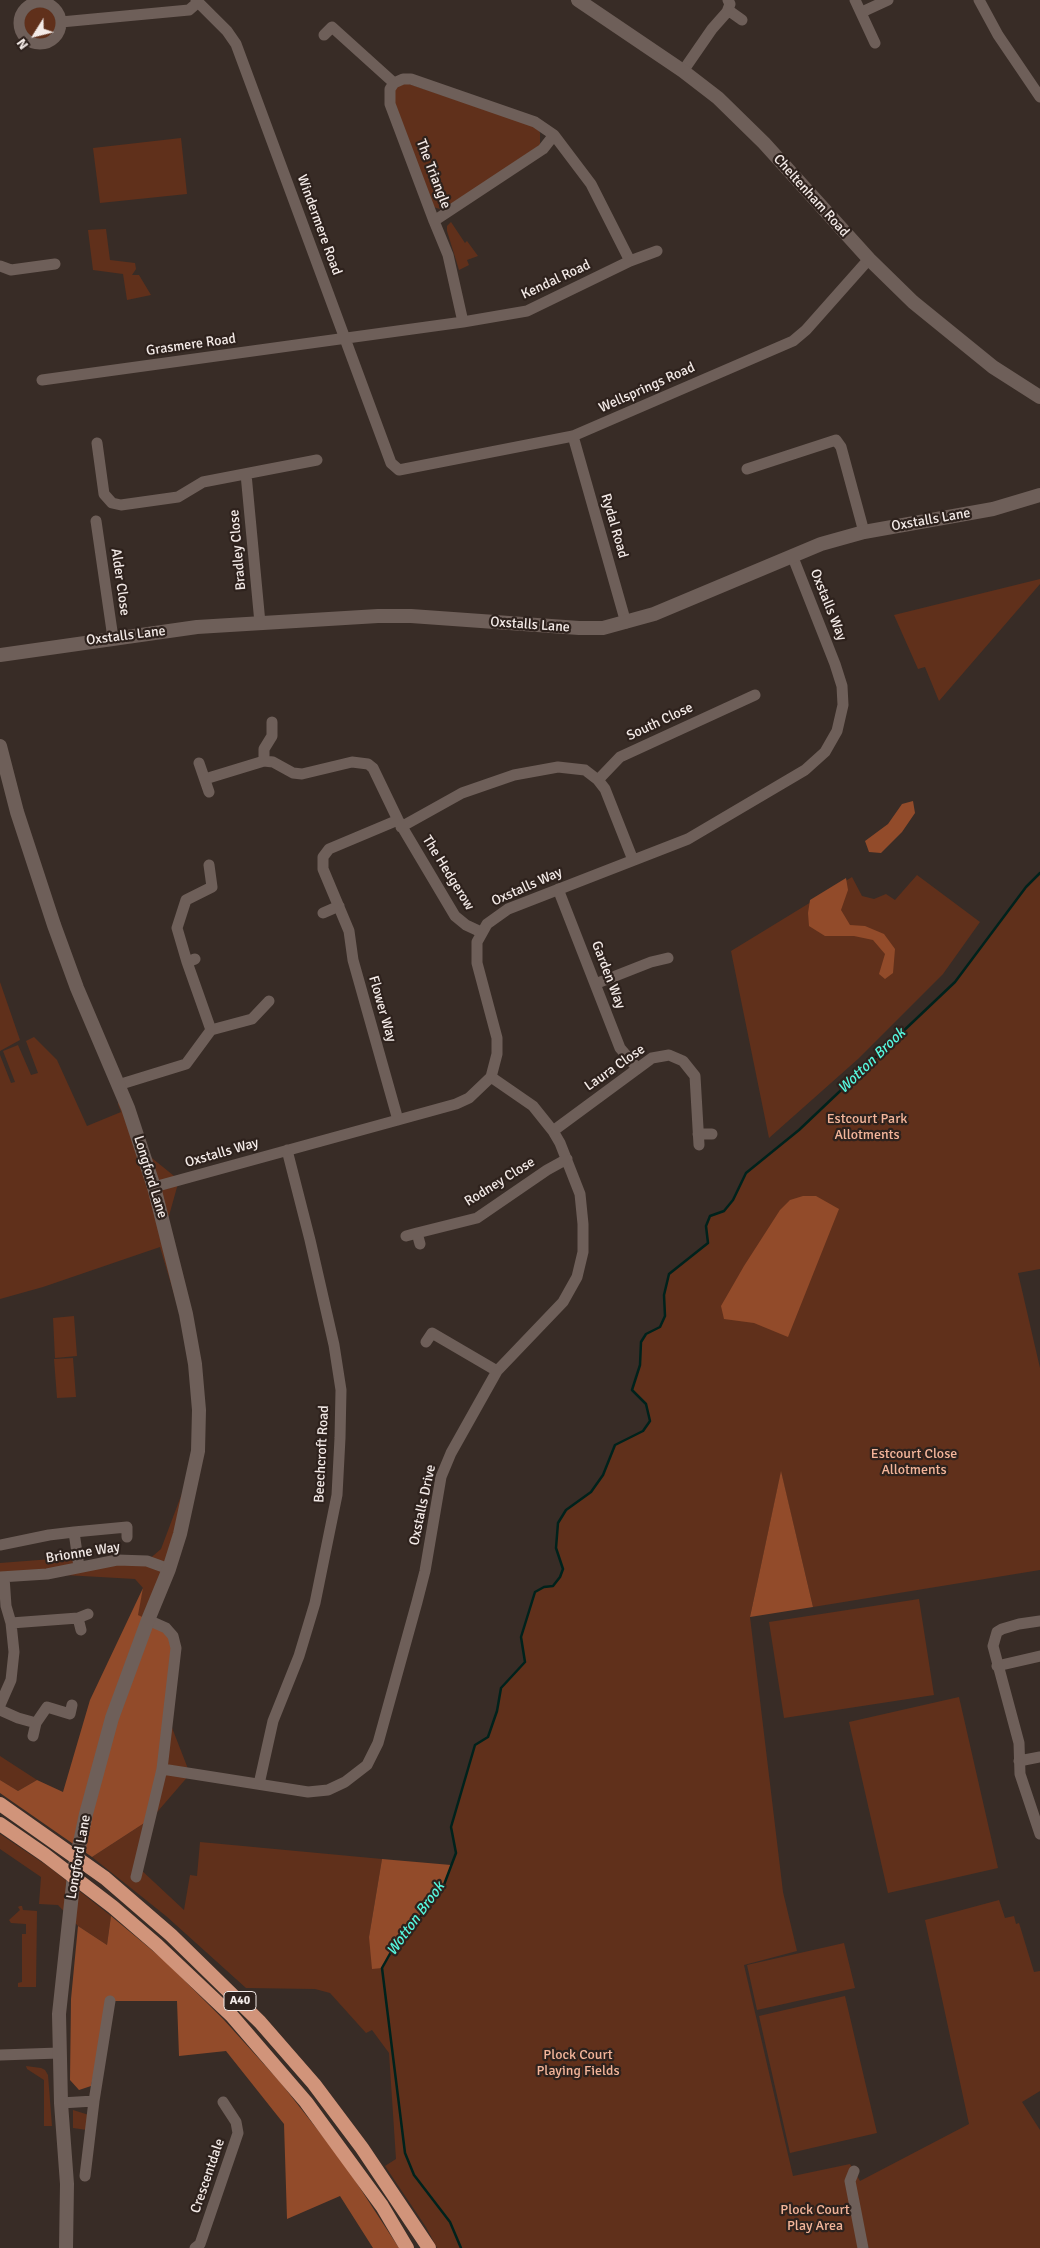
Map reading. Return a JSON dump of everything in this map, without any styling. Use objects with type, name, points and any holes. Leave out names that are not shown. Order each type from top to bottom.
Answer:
[{"type":"highway","name":"A40","points":[[0,1804],[105,1878],[171,1935],[260,2022],[314,2084],[357,2141],[429,2248]]},
{"type":"highway","name":"A40","points":[[0,1824],[45,1855],[113,1907],[157,1945],[232,2016],[306,2102],[382,2206],[407,2248]]},
{"type":"street","name":"Cheltenham Road","points":[[578,0],[683,71],[718,98],[764,144],[869,260],[913,302],[993,366],[1040,397]]},
{"type":"street","points":[[855,0],[875,43]]},
{"type":"street","points":[[862,12],[888,0]]},
{"type":"street","points":[[979,0],[998,35],[1040,97]]},
{"type":"street","points":[[61,22],[190,10],[197,1]]},
{"type":"street","name":"Windermere Road","points":[[197,1],[227,31],[236,44],[391,463],[399,470]]},
{"type":"street","points":[[683,71],[728,5],[742,20]]},
{"type":"street","points":[[332,27],[394,83],[403,79],[411,79],[535,122],[554,135],[591,184],[630,261]]},
{"type":"street","name":"The Triangle","points":[[394,83],[389,96],[390,104],[434,221],[542,149],[554,135]]},
{"type":"street","points":[[434,221],[450,262],[463,322]]},
{"type":"street","name":"Kendal Road","points":[[344,339],[527,311],[630,261],[657,251]]},
{"type":"street","name":"Wellsprings Road","points":[[399,470],[573,436],[793,341],[806,330],[869,260]]},
{"type":"street","points":[[0,266],[11,270],[49,262]]},
{"type":"street","name":"Grasmere Road","points":[[42,381],[344,339]]},
{"type":"street","points":[[836,428],[836,440],[841,447],[864,532]]},
{"type":"street","name":"Rydal Road","points":[[573,436],[626,623]]},
{"type":"street","points":[[746,469],[758,460],[836,440]]},
{"type":"street","points":[[101,448],[104,494],[112,503],[121,505],[178,497],[203,482],[246,474],[311,466]]},
{"type":"street","name":"Bradley Close","points":[[246,474],[260,623]]},
{"type":"street","name":"Oxstalls Lane","points":[[0,654],[198,627],[411,616],[603,628],[654,614],[821,544],[864,532],[993,508],[1040,495]]},
{"type":"street","name":"Alder Close","points":[[101,527],[113,638]]},
{"type":"street","name":"Oxstalls Way","points":[[481,932],[494,917],[508,909],[688,839],[805,770],[826,752],[833,738],[842,705],[842,686],[836,664],[792,555]]},
{"type":"street","name":"South Close","points":[[598,780],[620,757],[744,705],[755,695]]},
{"type":"street","points":[[205,779],[264,761],[264,748],[272,736],[272,720]]},
{"type":"street","name":"Longford Lane","points":[[0,746],[17,812],[54,925],[128,1108],[154,1187],[186,1314],[195,1364],[199,1410],[198,1451],[189,1500],[169,1569],[112,1718],[75,1866],[59,2014],[61,2103],[67,2184],[66,2248]]},
{"type":"street","name":"The Hedgerow","points":[[264,761],[273,762],[293,773],[302,774],[352,762],[364,762],[373,768],[400,824],[455,916],[466,925],[481,932]]},
{"type":"street","points":[[199,763],[209,792]]},
{"type":"street","points":[[400,824],[462,793],[514,775],[558,768],[585,770],[606,789],[632,860]]},
{"type":"street","name":"Flower Way","points":[[398,1120],[353,960],[349,931],[323,869],[323,857],[329,849],[400,824]]},
{"type":"street","points":[[209,865],[215,891],[183,898],[177,928],[191,960],[211,1030]]},
{"type":"street","name":"Garden Way","points":[[558,889],[620,1048],[637,1068]]},
{"type":"street","points":[[323,913],[339,906]]},
{"type":"street","points":[[481,932],[477,942],[477,963],[497,1038],[497,1054],[491,1077]]},
{"type":"street","points":[[595,984],[651,962],[668,958]]},
{"type":"street","points":[[118,1085],[186,1064],[211,1030],[252,1019],[268,1001]]},
{"type":"street","name":"Laura Close","points":[[553,1131],[652,1058],[669,1055],[683,1061],[695,1076],[699,1140],[712,1134]]},
{"type":"street","name":"Oxstalls Way","points":[[154,1187],[456,1104],[476,1093],[491,1077]]},
{"type":"street","name":"Oxstalls Drive","points":[[162,1769],[308,1792],[328,1790],[345,1782],[366,1765],[378,1743],[418,1602],[441,1477],[451,1453],[497,1371],[563,1302],[577,1277],[583,1252],[580,1194],[567,1159],[553,1131],[533,1106],[491,1077]]},
{"type":"street","name":"Beechcroft Road","points":[[259,1784],[273,1721],[298,1656],[315,1603],[337,1496],[340,1438],[341,1390],[334,1345],[287,1150]]},
{"type":"street","name":"Rodney Close","points":[[414,1238],[477,1218],[547,1170],[567,1159]]},
{"type":"street","points":[[426,1342],[432,1333],[497,1371]]},
{"type":"street","points":[[0,1545],[49,1535],[127,1527]]},
{"type":"street","points":[[74,1532],[79,1567]]},
{"type":"street","name":"Brionne Way","points":[[2,1577],[47,1574],[116,1560],[147,1561],[169,1569]]},
{"type":"street","points":[[0,1705],[10,1680],[14,1652],[11,1623],[6,1606],[2,1577]]},
{"type":"street","points":[[11,1623],[83,1616],[81,1630]]},
{"type":"street","points":[[136,1877],[162,1769],[176,1648],[174,1636],[166,1628],[148,1620]]},
{"type":"street","points":[[1040,1621],[1008,1626],[997,1632],[993,1646],[1019,1743],[1020,1774],[1040,1834]]},
{"type":"street","points":[[997,1666],[1040,1656]]},
{"type":"street","points":[[34,1736],[36,1723],[47,1706],[70,1714]]},
{"type":"street","points":[[0,1710],[36,1723]]},
{"type":"street","points":[[1019,1761],[1040,1757]]},
{"type":"street","points":[[85,2176],[83,2139],[94,2101],[103,2018],[110,2001]]},
{"type":"street","points":[[0,2055],[59,2053]]},
{"type":"street","points":[[61,2103],[94,2101]]},
{"type":"street","name":"Crescentdale","points":[[195,2248],[200,2244],[238,2134],[233,2109],[223,2102]]},
{"type":"street","points":[[854,2171],[850,2181],[862,2248]]},
{"type":"green space","points":[[40,7],[46,8],[51,12],[55,17],[55,29],[51,34],[46,38],[40,39],[34,38],[29,34],[25,29],[24,23],[25,17],[29,12],[34,8]]},
{"type":"green space","points":[[406,83],[537,127],[540,133],[540,145],[445,210],[436,208],[433,206],[393,101],[393,93],[397,87]]},
{"type":"green space","points":[[181,138],[187,194],[100,203],[93,148]]},
{"type":"green space","points":[[451,222],[465,243],[467,241],[478,256],[467,260],[469,265],[459,270],[447,231],[447,226]]},
{"type":"green space","points":[[106,229],[110,260],[135,263],[136,269],[132,275],[139,275],[151,295],[127,300],[123,274],[93,270],[88,230]]},
{"type":"green space","points":[[1040,579],[1040,584],[939,701],[925,667],[918,669],[894,615]]},
{"type":"green space","points":[[917,875],[980,922],[943,974],[858,1059],[769,1138],[731,951],[852,877],[862,896],[874,899],[886,894],[895,900]]},
{"type":"green space","points":[[1040,875],[1040,1269],[1018,1273],[1040,1368],[1040,1570],[813,1607],[781,1472],[750,1617],[783,1892],[797,1951],[744,1965],[793,2176],[850,2164],[860,2181],[969,2124],[925,1920],[999,1900],[1005,1918],[1014,1916],[1016,1924],[1019,1923],[1034,1972],[1040,1971],[1040,2091],[1022,2102],[1040,2130],[1040,2248],[869,2248],[860,2228],[863,2248],[437,2248],[426,2227],[385,2166],[396,2159],[389,2053],[372,2030],[366,2033],[330,1993],[315,1989],[246,1988],[166,1916],[92,1857],[152,1818],[139,1868],[184,1910],[190,1875],[197,1876],[200,1842],[382,1859],[369,1937],[382,1968],[391,1952],[442,1889],[456,1853],[451,1827],[475,1745],[488,1737],[497,1711],[501,1688],[525,1662],[521,1637],[535,1592],[544,1587],[553,1586],[561,1577],[563,1569],[556,1548],[558,1523],[566,1510],[591,1492],[603,1475],[615,1445],[643,1431],[650,1422],[646,1404],[632,1390],[640,1365],[641,1342],[646,1334],[660,1327],[665,1316],[664,1295],[669,1274],[708,1243],[706,1226],[710,1216],[724,1211],[733,1200],[746,1173],[799,1130],[955,982],[1026,887]]},
{"type":"green space","points":[[0,982],[20,1040],[0,1051]]},
{"type":"green space","points":[[34,1037],[57,1060],[87,1126],[121,1112],[118,1104],[118,1085],[142,1150],[179,1180],[165,1230],[195,1364],[160,1247],[43,1287],[0,1299],[0,1055],[11,1083],[15,1082],[3,1051],[18,1045],[31,1075],[38,1073],[26,1041]]},
{"type":"green space","points":[[74,1316],[77,1356],[55,1358],[53,1318]]},
{"type":"green space","points":[[73,1358],[76,1397],[57,1398],[54,1359]]},
{"type":"green space","points":[[198,1451],[148,1620],[137,1615],[143,1588],[135,1579],[47,1574],[0,1577],[0,1563],[78,1557],[79,1567],[147,1561],[161,1549]]},
{"type":"green space","points":[[919,1599],[934,1695],[784,1718],[769,1622]]},
{"type":"green space","points":[[959,1697],[998,1868],[888,1893],[849,1722]]},
{"type":"green space","points":[[169,1720],[190,1774],[152,1818]]},
{"type":"green space","points":[[0,1756],[37,1780],[18,1791],[0,1780]]},
{"type":"green space","points":[[0,1834],[49,1867],[111,1916],[107,1945],[78,1926],[58,1905],[39,1904],[41,1877],[0,1849]]},
{"type":"green space","points":[[22,1906],[23,1910],[37,1911],[36,1987],[18,1987],[18,1983],[22,1982],[22,1934],[26,1934],[26,1924],[11,1923],[9,1920],[20,1910],[18,1907]]},
{"type":"green space","points":[[844,1943],[855,1988],[757,2010],[747,1965]]},
{"type":"green space","points":[[845,1996],[877,2133],[790,2153],[759,2016]]},
{"type":"green space","points":[[26,2066],[41,2068],[48,2075],[52,2126],[44,2126],[44,2080],[27,2069]]},
{"type":"green space","points":[[73,2110],[89,2115],[87,2130],[73,2128]]},
{"type":"shaded area","points":[[913,801],[915,813],[902,832],[881,853],[869,852],[865,841],[888,824],[902,804]]},
{"type":"shaded area","points":[[846,878],[848,890],[841,910],[850,925],[865,926],[884,934],[895,949],[893,973],[885,979],[879,974],[885,954],[873,940],[854,936],[825,936],[809,926],[810,900]]},
{"type":"shaded area","points":[[803,1196],[816,1196],[839,1209],[788,1337],[754,1323],[724,1319],[721,1306],[744,1266],[780,1210],[790,1200]]},
{"type":"shaded area","points":[[781,1471],[813,1607],[750,1617]]},
{"type":"shaded area","points":[[143,1588],[138,1615],[166,1628],[173,1636],[152,1818],[92,1857],[0,1793],[0,1780],[18,1791],[37,1780],[63,1792],[90,1700]]},
{"type":"shaded area","points":[[382,1859],[451,1865],[442,1890],[391,1952],[382,1968],[372,1969],[369,1937]]},
{"type":"shaded area","points":[[111,1916],[165,1961],[224,2020],[280,2082],[343,2162],[399,2248],[373,2248],[340,2196],[287,2219],[284,2124],[226,2051],[179,2056],[177,2001],[110,2001],[91,2086],[79,2090],[70,2080],[71,1999],[78,1926],[107,1945]]},
{"type":"waterway","name":"Wotton Brook","points":[[461,2248],[450,2222],[414,2175],[405,2153],[382,1968],[391,1952],[442,1890],[456,1853],[451,1827],[475,1745],[488,1737],[497,1711],[501,1688],[525,1662],[521,1637],[535,1592],[544,1587],[553,1586],[563,1569],[556,1548],[558,1523],[566,1510],[591,1492],[603,1475],[615,1445],[643,1431],[650,1421],[646,1404],[632,1390],[640,1365],[641,1342],[646,1334],[660,1327],[665,1316],[664,1295],[669,1274],[708,1243],[706,1226],[710,1216],[724,1211],[733,1200],[746,1173],[799,1130],[955,982],[1026,887],[1040,873]]},
{"type":"park label","name":"Estcourt Park Allotments","points":[[867,1128]]},
{"type":"park label","name":"Estcourt Close Allotments","points":[[914,1462]]},
{"type":"park label","name":"Plock Court Playing Fields","points":[[578,2064]]},
{"type":"park label","name":"Plock Court Play Area","points":[[815,2218]]}]
